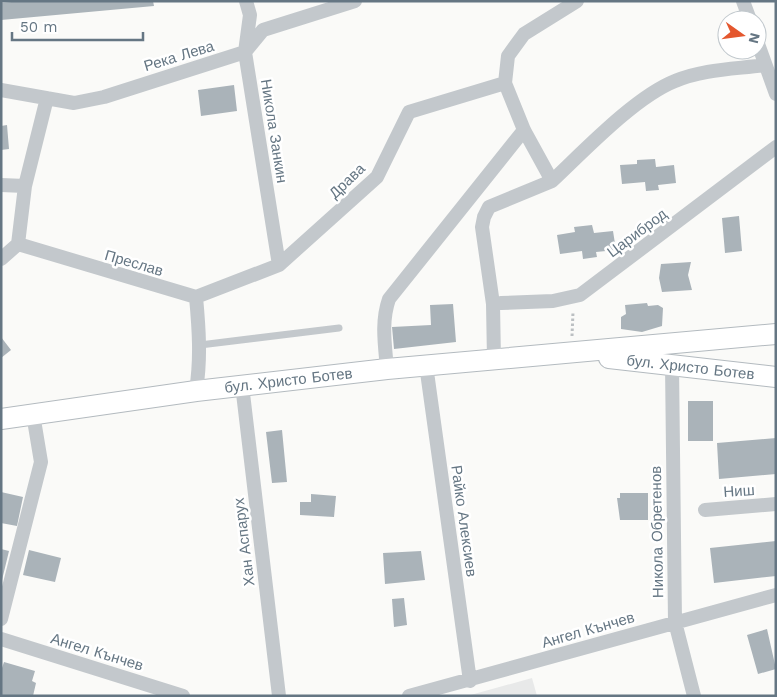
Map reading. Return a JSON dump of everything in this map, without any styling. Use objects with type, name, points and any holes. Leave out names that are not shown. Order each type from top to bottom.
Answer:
[{"type":"street","name":"Никола Занкин","points":[[246,1],[250,14],[245,52],[279,265]]},
{"type":"street","points":[[245,52],[263,30],[355,1]]},
{"type":"street","points":[[552,181],[524,130],[505,83],[508,56],[524,34],[577,1]]},
{"type":"street","name":"Река Лева","points":[[1,90],[74,103],[104,97],[245,52]]},
{"type":"street","points":[[764,60],[776,94]]},
{"type":"street","points":[[494,360],[493,304],[482,227],[489,207],[552,181],[651,92],[676,80],[698,74],[766,65]]},
{"type":"street","name":"Драва","points":[[196,297],[279,265],[377,177],[409,112],[505,83]]},
{"type":"street","points":[[1,259],[18,244],[25,186],[47,98]]},
{"type":"street","points":[[387,369],[384,319],[389,299],[524,130]]},
{"type":"street","name":"Цариброд","points":[[501,303],[553,301],[580,295],[776,148]]},
{"type":"street","points":[[1,185],[25,186]]},
{"type":"street","name":"Преслав","points":[[18,244],[196,297]]},
{"type":"street","points":[[196,297],[200,345],[200,366],[196,391]]},
{"type":"street","name":"бул. Христо Ботев","points":[[1,419],[242,385],[387,369],[574,354],[776,334]]},
{"type":"street","name":"бул. Христо Ботев","points":[[574,354],[776,377]]},
{"type":"street","name":"Райко Алексиев","points":[[426,365],[470,680]]},
{"type":"street","name":"Никола Обретенов","points":[[672,365],[674,622],[694,696]]},
{"type":"street","name":"Хан Аспарух","points":[[242,385],[279,696]]},
{"type":"street","points":[[1,619],[41,462],[33,414]]},
{"type":"street","name":"Ниш","points":[[705,510],[776,504]]},
{"type":"street","name":"Ангел Кънчев","points":[[409,696],[776,595]]},
{"type":"street","name":"Ангел Кънчев","points":[[1,638],[183,696]]},
{"type":"lane","points":[[200,345],[339,328]]},
{"type":"path","points":[[574,296],[574,354]]},
{"type":"shaded area","points":[[532,678],[537,696],[467,696]]},
{"type":"building","points":[[22,1],[153,1],[154,6],[1,20],[1,3]]},
{"type":"building","points":[[234,85],[237,111],[201,116],[198,90]]},
{"type":"building","points":[[7,125],[9,149],[1,150],[1,126]]},
{"type":"building","points":[[655,159],[656,167],[674,165],[676,183],[658,185],[659,190],[646,191],[645,182],[622,184],[620,165],[637,164],[637,160]]},
{"type":"building","points":[[739,216],[742,251],[725,253],[722,218]]},
{"type":"building","points":[[592,225],[594,233],[613,231],[616,250],[596,252],[597,257],[583,259],[582,251],[560,254],[557,235],[575,232],[574,227]]},
{"type":"building","points":[[691,262],[688,275],[692,290],[662,292],[659,278],[661,264]]},
{"type":"building","points":[[647,303],[648,306],[658,305],[663,308],[662,326],[642,332],[621,329],[621,317],[626,314],[625,305]]},
{"type":"building","points":[[453,304],[456,342],[394,349],[392,327],[431,325],[430,305]]},
{"type":"building","points":[[1,337],[11,350],[1,358]]},
{"type":"building","points":[[688,401],[713,401],[713,441],[688,441]]},
{"type":"building","points":[[282,430],[287,482],[272,483],[266,432]]},
{"type":"building","points":[[776,438],[776,474],[719,479],[717,443]]},
{"type":"building","points":[[1,492],[23,497],[17,526],[1,523]]},
{"type":"building","points":[[620,493],[648,493],[648,520],[620,520],[617,498],[620,498]]},
{"type":"building","points":[[311,494],[336,496],[334,517],[300,515],[300,502],[311,502]]},
{"type":"building","points":[[776,541],[776,576],[714,583],[710,548]]},
{"type":"building","points":[[1,549],[9,551],[2,580],[1,580]]},
{"type":"building","points":[[29,550],[61,558],[55,582],[23,575]]},
{"type":"building","points":[[421,551],[425,580],[385,584],[383,553]]},
{"type":"building","points":[[404,598],[407,625],[394,627],[392,599]]},
{"type":"building","points":[[767,629],[776,669],[758,674],[747,635]]},
{"type":"building","points":[[4,662],[35,671],[32,681],[36,683],[33,696],[1,696],[1,671]]}]
